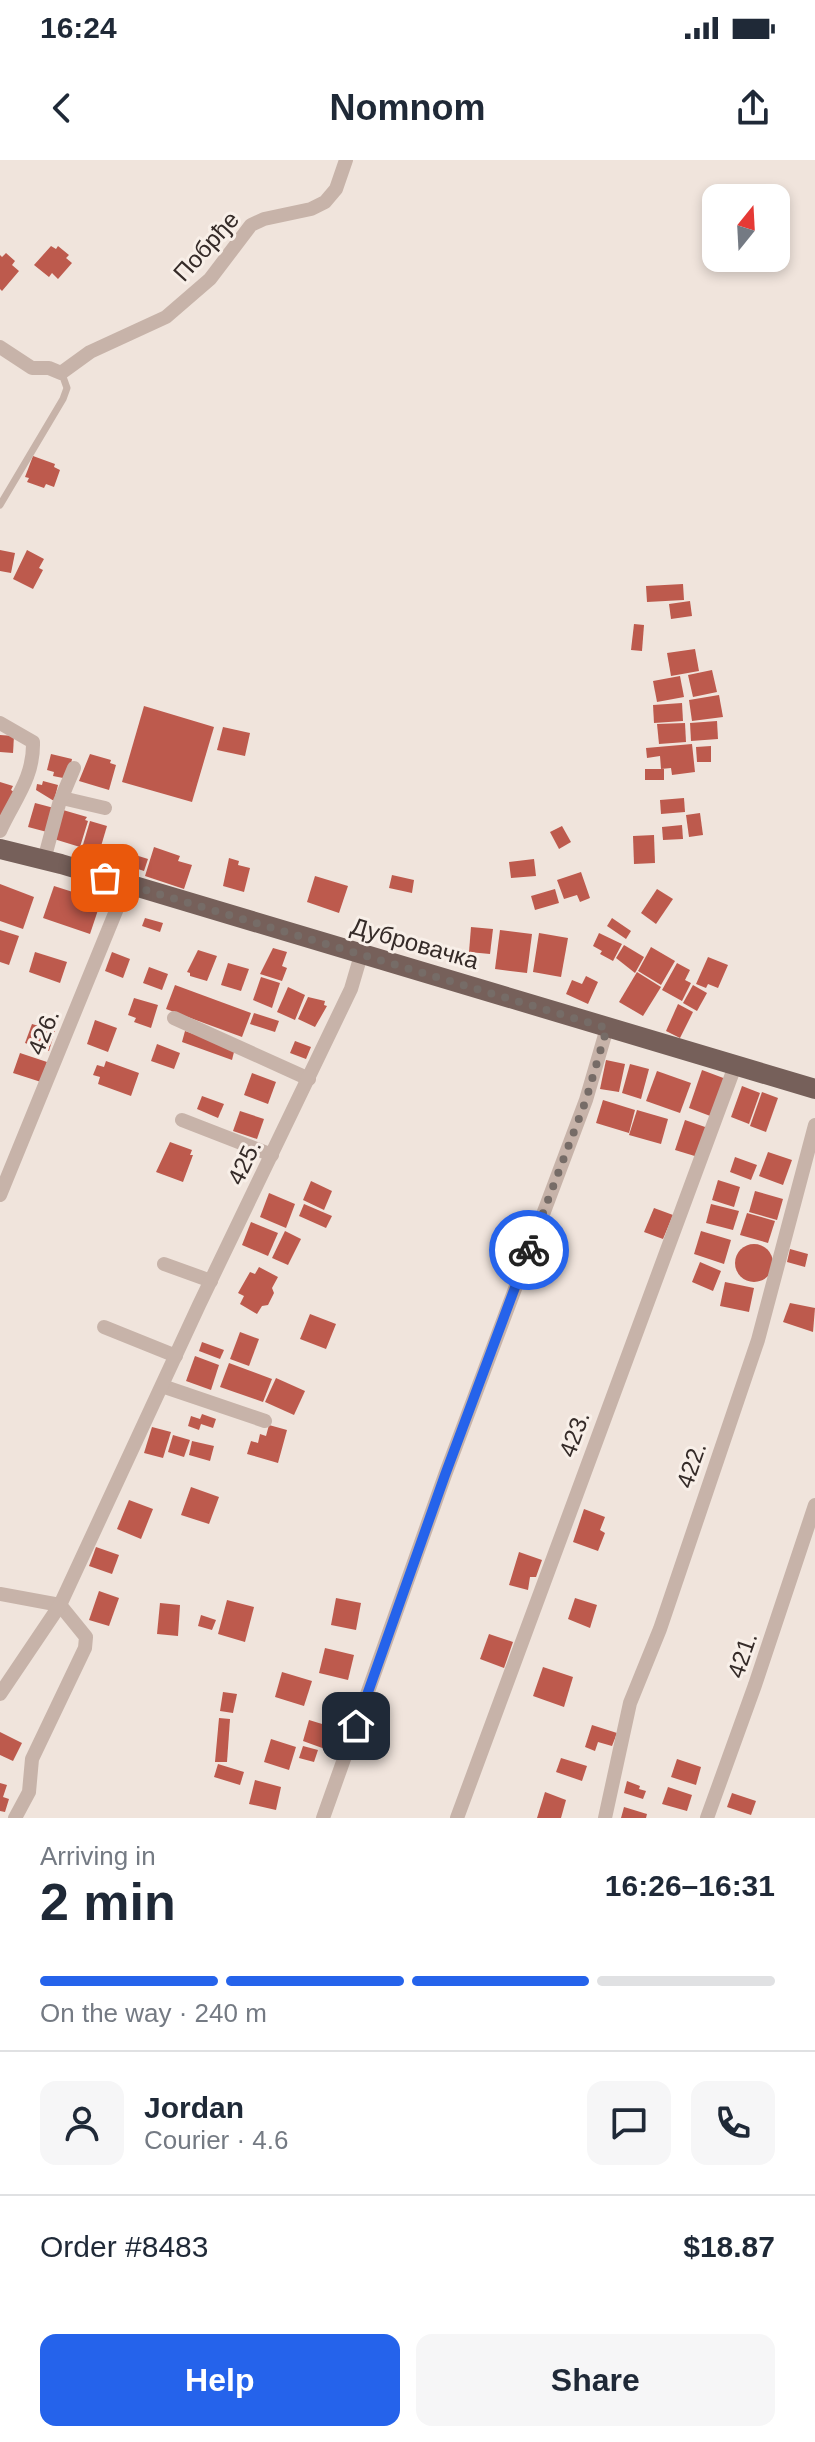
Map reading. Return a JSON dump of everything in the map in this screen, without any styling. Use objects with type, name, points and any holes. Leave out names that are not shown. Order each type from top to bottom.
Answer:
[{"type":"main road","name":"Дубровачка","points":[[0,849],[815,1089]]},
{"type":"street","name":"Побрђе","points":[[61,373],[90,352],[166,317],[210,279],[251,225],[264,219],[311,209],[325,202],[336,189],[346,160]]},
{"type":"street","points":[[0,347],[32,368],[49,368],[61,373]]},
{"type":"street","points":[[0,723],[33,742],[33,758],[27,783],[0,831]]},
{"type":"street","points":[[44,860],[74,768]]},
{"type":"street","points":[[62,798],[105,808]]},
{"type":"street","name":"426.","points":[[0,1195],[127,884]]},
{"type":"street","name":"425.","points":[[0,1694],[60,1605],[351,989],[361,955]]},
{"type":"street","points":[[174,1018],[309,1079]]},
{"type":"street","points":[[323,1818],[445,1475],[586,1100],[607,1028]]},
{"type":"street","name":"423.","points":[[457,1818],[735,1066]]},
{"type":"street","points":[[182,1120],[272,1155]]},
{"type":"street","name":"422.","points":[[605,1818],[630,1703],[660,1629],[758,1340],[815,1125]]},
{"type":"street","points":[[164,1264],[211,1281]]},
{"type":"street","points":[[104,1327],[176,1356]]},
{"type":"street","points":[[162,1386],[265,1421]]},
{"type":"street","name":"421.","points":[[707,1818],[815,1505]]},
{"type":"street","points":[[0,1594],[60,1605],[86,1637],[85,1648],[32,1759],[29,1792],[15,1818]]},
{"type":"lane","points":[[0,505],[63,399],[67,388],[61,373]]},
{"type":"building","points":[[51,246],[56,249],[58,246],[69,255],[66,258],[72,263],[58,279],[52,273],[49,277],[34,265]]},
{"type":"building","points":[[6,253],[15,261],[12,265],[19,271],[2,291],[0,255],[2,257]]},
{"type":"building","points":[[33,456],[55,464],[54,467],[60,470],[54,487],[46,484],[44,488],[27,482],[29,478],[25,477]]},
{"type":"building","points":[[0,550],[15,553],[11,573],[0,571]]},
{"type":"building","points":[[27,550],[44,559],[39,568],[43,570],[33,589],[13,579]]},
{"type":"building","points":[[683,584],[684,600],[647,602],[646,586]]},
{"type":"building","points":[[690,601],[692,616],[671,619],[669,604]]},
{"type":"building","points":[[634,624],[644,625],[642,651],[631,650]]},
{"type":"building","points":[[695,649],[699,671],[671,676],[667,653]]},
{"type":"building","points":[[712,670],[717,692],[693,697],[688,675]]},
{"type":"building","points":[[680,676],[684,697],[657,702],[653,681]]},
{"type":"building","points":[[719,695],[723,717],[692,721],[689,700]]},
{"type":"building","points":[[682,703],[683,721],[654,723],[653,705]]},
{"type":"building","points":[[144,706],[214,727],[192,802],[122,782]]},
{"type":"building","points":[[717,721],[718,739],[691,741],[690,723]]},
{"type":"building","points":[[685,723],[686,742],[659,744],[657,724]]},
{"type":"building","points":[[223,727],[250,733],[245,756],[217,750]]},
{"type":"building","points":[[0,735],[14,736],[13,753],[0,752]]},
{"type":"building","points":[[692,744],[695,772],[672,775],[671,768],[661,769],[660,756],[647,758],[646,748]]},
{"type":"building","points":[[711,746],[711,762],[697,762],[696,747]]},
{"type":"building","points":[[51,754],[72,759],[68,779],[53,776],[54,772],[47,770]]},
{"type":"building","points":[[90,754],[111,760],[110,763],[116,765],[109,790],[79,781]]},
{"type":"building","points":[[645,769],[664,769],[664,780],[645,780]]},
{"type":"building","points":[[43,781],[58,785],[54,801],[36,790],[37,784],[42,785]]},
{"type":"building","points":[[0,782],[13,786],[11,790],[14,792],[0,819]]},
{"type":"building","points":[[684,798],[685,812],[661,814],[660,800]]},
{"type":"building","points":[[35,803],[54,808],[47,832],[28,827]]},
{"type":"building","points":[[63,810],[87,817],[80,847],[54,839]]},
{"type":"building","points":[[700,813],[703,835],[689,837],[686,815]]},
{"type":"building","points":[[90,821],[107,826],[99,853],[82,848]]},
{"type":"building","points":[[682,825],[683,839],[663,840],[662,827]]},
{"type":"building","points":[[562,826],[571,842],[559,849],[550,832]]},
{"type":"building","points":[[654,835],[655,863],[634,864],[633,836]]},
{"type":"building","points":[[107,846],[148,859],[144,871],[104,858]]},
{"type":"building","points":[[154,847],[180,856],[178,861],[192,865],[184,889],[145,876]]},
{"type":"building","points":[[229,858],[239,861],[238,865],[250,868],[244,892],[223,886]]},
{"type":"building","points":[[534,859],[536,876],[511,878],[509,862]]},
{"type":"building","points":[[581,872],[590,898],[580,902],[577,895],[564,899],[557,880]]},
{"type":"building","points":[[392,875],[414,880],[412,893],[389,888]]},
{"type":"building","points":[[315,876],[348,886],[339,913],[307,902]]},
{"type":"building","points":[[0,884],[34,897],[23,929],[0,921]]},
{"type":"building","points":[[54,886],[101,901],[90,934],[43,918]]},
{"type":"building","points":[[555,889],[559,903],[535,910],[531,896]]},
{"type":"building","points":[[657,889],[673,899],[656,924],[641,913]]},
{"type":"building","points":[[145,918],[163,923],[160,932],[142,926]]},
{"type":"building","points":[[612,918],[631,931],[626,939],[607,926]]},
{"type":"building","points":[[471,927],[493,929],[490,954],[469,952]]},
{"type":"building","points":[[0,930],[19,936],[9,965],[0,962]]},
{"type":"building","points":[[500,930],[532,934],[527,973],[495,969]]},
{"type":"building","points":[[539,933],[568,938],[561,977],[533,972]]},
{"type":"building","points":[[599,933],[622,944],[613,961],[593,946]]},
{"type":"building","points":[[624,945],[644,957],[635,973],[616,958]]},
{"type":"building","points":[[651,947],[675,961],[661,985],[638,971]]},
{"type":"building","points":[[273,948],[287,952],[282,966],[287,968],[282,981],[260,974]]},
{"type":"building","points":[[198,950],[217,956],[207,981],[190,976],[187,972]]},
{"type":"building","points":[[35,952],[67,962],[60,983],[29,972]]},
{"type":"building","points":[[112,952],[130,959],[123,978],[105,971]]},
{"type":"building","points":[[708,957],[728,965],[718,988],[696,984]]},
{"type":"building","points":[[228,963],[249,969],[241,991],[221,985]]},
{"type":"building","points":[[677,963],[690,970],[685,980],[691,983],[682,1001],[662,990]]},
{"type":"building","points":[[149,967],[168,974],[162,990],[143,983]]},
{"type":"building","points":[[637,972],[661,987],[643,1016],[619,1002]]},
{"type":"building","points":[[586,976],[598,982],[588,1004],[566,994],[572,980],[582,984]]},
{"type":"building","points":[[261,977],[280,983],[272,1008],[253,1000]]},
{"type":"building","points":[[175,985],[251,1013],[242,1037],[166,1009]]},
{"type":"building","points":[[693,985],[707,993],[697,1011],[683,1003]]},
{"type":"building","points":[[288,987],[305,995],[295,1020],[277,1012]]},
{"type":"building","points":[[308,997],[325,1001],[324,1005],[327,1006],[315,1027],[298,1019]]},
{"type":"building","points":[[134,998],[158,1005],[151,1028],[134,1022],[136,1018],[128,1015]]},
{"type":"building","points":[[678,1004],[693,1012],[680,1038],[666,1031]]},
{"type":"building","points":[[254,1013],[279,1021],[275,1032],[250,1024]]},
{"type":"building","points":[[95,1020],[117,1028],[108,1052],[87,1044]]},
{"type":"building","points":[[32,1024],[55,1031],[49,1051],[25,1043]]},
{"type":"building","points":[[185,1031],[235,1048],[232,1060],[182,1042]]},
{"type":"building","points":[[295,1041],[311,1047],[306,1059],[290,1053]]},
{"type":"building","points":[[157,1044],[180,1053],[174,1069],[151,1061]]},
{"type":"building","points":[[20,1053],[47,1062],[41,1082],[13,1073]]},
{"type":"building","points":[[606,1060],[625,1064],[619,1092],[600,1089]]},
{"type":"building","points":[[106,1061],[139,1073],[131,1096],[98,1084],[100,1077],[93,1075],[97,1065],[104,1067]]},
{"type":"building","points":[[630,1064],[649,1069],[641,1099],[622,1093]]},
{"type":"building","points":[[702,1070],[726,1079],[713,1117],[689,1108]]},
{"type":"building","points":[[657,1071],[691,1083],[680,1113],[646,1101]]},
{"type":"building","points":[[252,1073],[276,1082],[268,1104],[244,1095]]},
{"type":"building","points":[[742,1086],[760,1093],[749,1124],[731,1117]]},
{"type":"building","points":[[762,1092],[778,1098],[766,1132],[750,1126]]},
{"type":"building","points":[[202,1096],[224,1104],[218,1118],[197,1109]]},
{"type":"building","points":[[603,1100],[635,1110],[629,1133],[596,1123]]},
{"type":"building","points":[[637,1110],[668,1119],[661,1144],[629,1135]]},
{"type":"building","points":[[240,1111],[264,1119],[257,1139],[233,1131]]},
{"type":"building","points":[[685,1120],[708,1128],[698,1157],[675,1150]]},
{"type":"building","points":[[170,1142],[192,1150],[183,1182],[156,1172]]},
{"type":"building","points":[[768,1152],[792,1160],[783,1185],[759,1176]]},
{"type":"building","points":[[735,1157],[757,1165],[751,1180],[730,1172]]},
{"type":"building","points":[[718,1180],[740,1187],[734,1207],[712,1200]]},
{"type":"building","points":[[311,1181],[332,1191],[324,1210],[303,1200]]},
{"type":"building","points":[[755,1191],[783,1199],[777,1220],[749,1212]]},
{"type":"building","points":[[269,1193],[295,1204],[286,1228],[260,1217]]},
{"type":"building","points":[[304,1204],[332,1216],[326,1228],[299,1216]]},
{"type":"building","points":[[711,1204],[739,1211],[733,1230],[706,1223]]},
{"type":"building","points":[[654,1208],[673,1215],[663,1239],[644,1232]]},
{"type":"building","points":[[747,1213],[775,1221],[768,1243],[740,1235]]},
{"type":"building","points":[[251,1222],[278,1233],[268,1256],[242,1245]]},
{"type":"building","points":[[285,1231],[301,1239],[288,1265],[272,1258]]},
{"type":"building","points":[[701,1231],[731,1240],[724,1264],[694,1254]]},
{"type":"building","points":[[754,1244],[767,1250],[773,1263],[767,1276],[754,1282],[741,1276],[735,1263],[741,1250]]},
{"type":"building","points":[[790,1249],[808,1254],[805,1267],[787,1262]]},
{"type":"building","points":[[700,1262],[721,1271],[713,1291],[692,1282]]},
{"type":"building","points":[[259,1267],[278,1277],[268,1305],[262,1306],[257,1314],[240,1304],[244,1296],[238,1293],[250,1272],[255,1274]]},
{"type":"building","points":[[725,1282],[754,1288],[749,1312],[720,1306]]},
{"type":"building","points":[[790,1303],[815,1308],[813,1332],[783,1322]]},
{"type":"building","points":[[310,1314],[336,1324],[326,1349],[300,1339]]},
{"type":"building","points":[[240,1332],[259,1339],[249,1366],[230,1359]]},
{"type":"building","points":[[202,1342],[224,1350],[220,1359],[199,1351]]},
{"type":"building","points":[[195,1356],[219,1365],[211,1390],[186,1381]]},
{"type":"building","points":[[229,1363],[272,1379],[263,1402],[220,1387]]},
{"type":"building","points":[[276,1378],[305,1391],[294,1415],[265,1402]]},
{"type":"building","points":[[202,1414],[216,1419],[213,1428],[201,1424],[199,1430],[188,1426],[191,1416],[200,1419]]},
{"type":"building","points":[[269,1425],[287,1430],[278,1463],[247,1454],[251,1441],[258,1443],[260,1434],[266,1436]]},
{"type":"building","points":[[152,1427],[171,1432],[163,1458],[144,1453]]},
{"type":"building","points":[[173,1435],[190,1440],[184,1457],[168,1452]]},
{"type":"building","points":[[192,1441],[214,1446],[210,1461],[189,1455]]},
{"type":"building","points":[[191,1487],[219,1497],[209,1524],[181,1515]]},
{"type":"building","points":[[129,1500],[153,1509],[141,1539],[117,1529]]},
{"type":"building","points":[[584,1509],[605,1517],[600,1530],[605,1533],[598,1551],[573,1542]]},
{"type":"building","points":[[96,1547],[119,1555],[112,1574],[89,1566]]},
{"type":"building","points":[[519,1552],[542,1560],[536,1577],[530,1577],[528,1590],[509,1585]]},
{"type":"building","points":[[99,1591],[119,1598],[109,1626],[89,1620]]},
{"type":"building","points":[[336,1598],[361,1603],[356,1630],[331,1625]]},
{"type":"building","points":[[575,1598],[597,1605],[590,1628],[568,1619]]},
{"type":"building","points":[[227,1600],[254,1607],[245,1642],[218,1634]]},
{"type":"building","points":[[160,1603],[180,1605],[178,1636],[157,1634]]},
{"type":"building","points":[[201,1615],[216,1620],[212,1630],[198,1626]]},
{"type":"building","points":[[489,1634],[513,1642],[504,1668],[480,1659]]},
{"type":"building","points":[[325,1648],[354,1655],[348,1680],[319,1673]]},
{"type":"building","points":[[543,1667],[573,1677],[564,1707],[533,1696]]},
{"type":"building","points":[[282,1672],[312,1681],[304,1706],[275,1697]]},
{"type":"building","points":[[223,1692],[237,1694],[233,1713],[220,1711]]},
{"type":"building","points":[[219,1718],[230,1719],[227,1762],[215,1762]]},
{"type":"building","points":[[309,1720],[332,1727],[325,1749],[303,1741]]},
{"type":"building","points":[[592,1725],[617,1733],[612,1746],[598,1742],[595,1751],[585,1747]]},
{"type":"building","points":[[0,1732],[22,1743],[13,1761],[0,1755]]},
{"type":"building","points":[[271,1739],[296,1747],[289,1770],[264,1762]]},
{"type":"building","points":[[303,1746],[318,1750],[314,1762],[299,1758]]},
{"type":"building","points":[[561,1758],[587,1766],[582,1781],[556,1772]]},
{"type":"building","points":[[677,1759],[701,1767],[696,1785],[671,1777]]},
{"type":"building","points":[[218,1764],[244,1772],[240,1785],[214,1777]]},
{"type":"building","points":[[255,1780],[281,1787],[276,1810],[249,1804]]},
{"type":"building","points":[[627,1781],[646,1791],[643,1799],[624,1793]]},
{"type":"building","points":[[0,1783],[7,1785],[3,1797],[9,1799],[5,1812],[0,1811]]},
{"type":"building","points":[[668,1787],[692,1795],[687,1811],[662,1804]]},
{"type":"building","points":[[545,1792],[566,1800],[561,1818],[537,1818]]},
{"type":"building","points":[[732,1793],[756,1801],[751,1815],[727,1807]]},
{"type":"building","points":[[624,1807],[647,1814],[646,1818],[621,1818]]},
{"type":"way so far","points":[[105,878],[607,1028],[586,1100],[529,1250]]},
{"type":"route","points":[[356,1726],[529,1250]]}]
